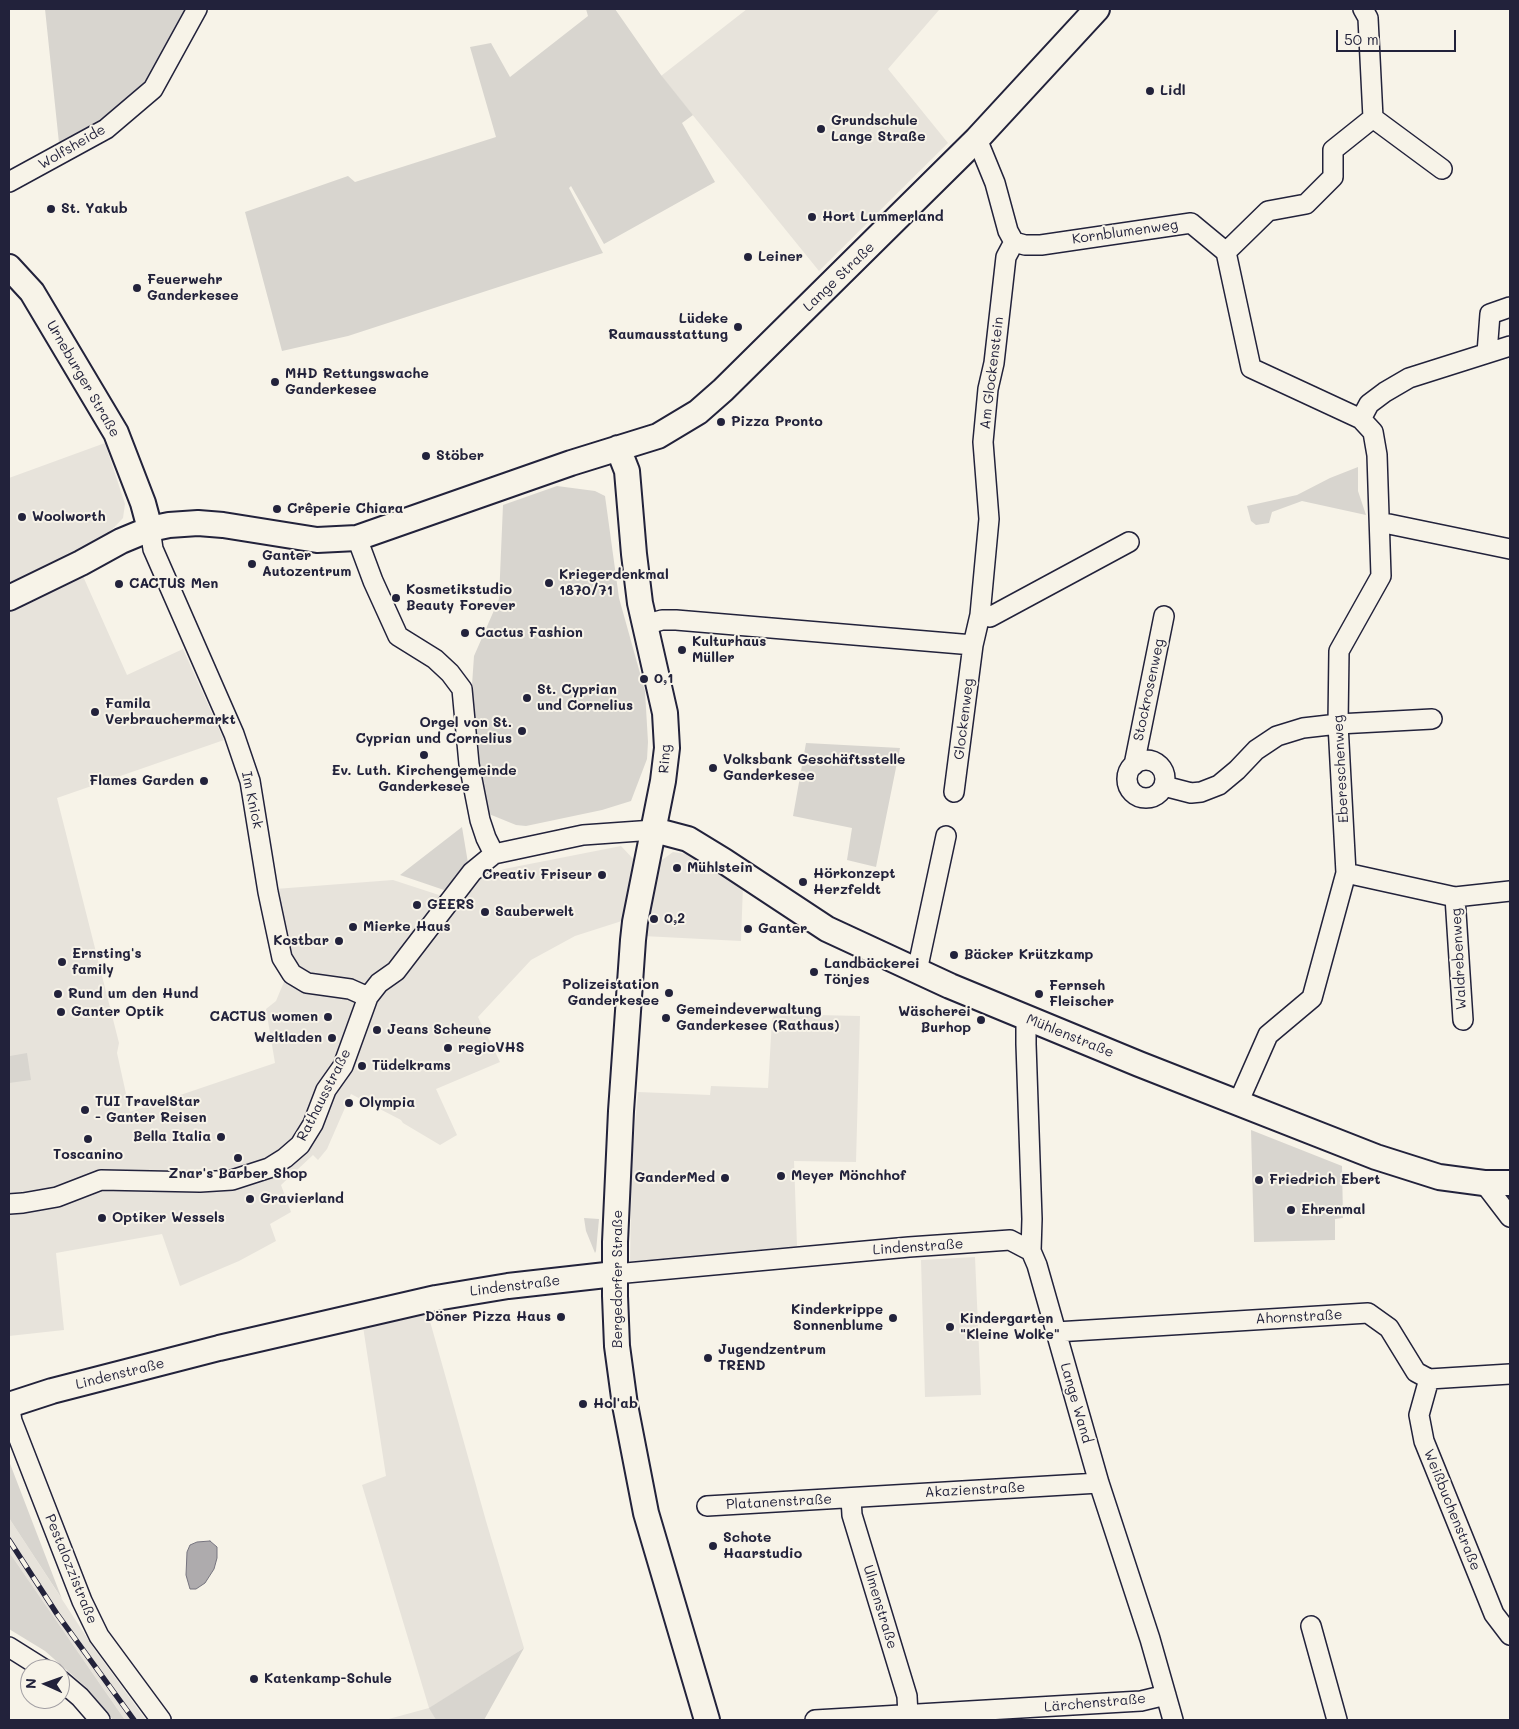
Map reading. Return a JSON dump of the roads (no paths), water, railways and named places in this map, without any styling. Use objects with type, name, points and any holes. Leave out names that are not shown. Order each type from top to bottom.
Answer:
[{"type":"street","name":"Wolfsheide","points":[[9,182],[106,129],[153,89],[197,9]]},
{"type":"street","name":"Lange Straße","points":[[618,448],[658,436],[698,412],[723,390],[977,139],[1098,9]]},
{"type":"street","points":[[1363,9],[1368,18],[1373,118]]},
{"type":"street","points":[[1373,118],[1442,169]]},
{"type":"street","points":[[1373,118],[1332,150],[1334,177],[1306,204],[1268,211],[1226,252],[1251,368],[1361,420],[1369,404],[1409,378],[1510,346]]},
{"type":"street","points":[[977,139],[996,183],[1008,231],[1014,242]]},
{"type":"street","name":"Kornblumenweg","points":[[1014,242],[1025,245],[1041,245],[1191,223],[1226,252]]},
{"type":"street","name":"Am Glockenstein","points":[[973,645],[980,615],[989,519],[983,442],[988,389],[994,362],[1006,257],[1014,242]]},
{"type":"street","name":"Urneburger Straße","points":[[9,267],[32,292],[116,432],[143,502],[150,529]]},
{"type":"street","points":[[1487,353],[1490,314],[1510,307]]},
{"type":"street","name":"Ebereschenweg","points":[[1238,1104],[1268,1035],[1312,998],[1346,873],[1338,724],[1338,651],[1381,576],[1376,454],[1373,432],[1361,420]]},
{"type":"street","points":[[9,598],[121,541],[150,529],[198,523],[223,525],[317,540],[357,538],[542,472],[618,448]]},
{"type":"street","name":"Ring","points":[[618,448],[628,479],[634,554],[644,625],[664,713],[667,748],[654,830]]},
{"type":"street","points":[[1380,524],[1389,524],[1510,550]]},
{"type":"street","name":"Im Knick","points":[[150,529],[154,548],[234,734],[250,781],[268,892],[282,958],[292,974],[307,983],[350,989],[368,997]]},
{"type":"street","points":[[357,538],[373,581],[398,636],[435,659],[450,673],[462,689],[469,764],[480,820],[494,854],[583,835],[654,830]]},
{"type":"street","points":[[980,615],[990,617],[1129,542]]},
{"type":"street","name":"Stockrosenweg","points":[[1134,764],[1145,760],[1157,763],[1164,773],[1164,786],[1157,796],[1151,798],[1138,797],[1133,793],[1127,782],[1127,775],[1134,764],[1164,616]]},
{"type":"street","points":[[644,625],[662,620],[676,620],[973,645]]},
{"type":"street","name":"Glockenweg","points":[[954,792],[973,645]]},
{"type":"street","points":[[1164,786],[1191,792],[1201,792],[1219,785],[1256,750],[1278,736],[1303,728],[1338,724],[1432,719]]},
{"type":"street","name":"Mühlenstraße","points":[[654,830],[688,839],[828,928],[916,971],[1029,1018],[1238,1104],[1376,1157],[1440,1177],[1484,1183],[1510,1183]]},
{"type":"street","name":"Bergedorfer Straße","points":[[654,830],[633,940],[621,1110],[615,1274],[617,1346],[636,1469],[646,1513],[707,1720]]},
{"type":"street","points":[[916,971],[946,836]]},
{"type":"street","name":"Rathausstraße","points":[[9,1204],[57,1197],[101,1180],[200,1182],[232,1180],[269,1168],[285,1158],[300,1145],[313,1124],[326,1090],[343,1066],[368,997],[379,983],[396,971],[472,872],[494,854]]},
{"type":"street","points":[[1346,873],[1455,898],[1510,891]]},
{"type":"street","name":"Waldrebenweg","points":[[1455,898],[1462,1020]]},
{"type":"street","name":"Lange Wand","points":[[1029,1018],[1026,1028],[1026,1044],[1032,1219],[1031,1251],[1037,1265],[1099,1483],[1150,1638],[1173,1720]]},
{"type":"street","points":[[1484,1183],[1510,1217]]},
{"type":"street","name":"Lindenstraße","points":[[9,1404],[218,1348],[436,1298],[508,1286],[615,1274],[909,1247],[1010,1240],[1031,1251]]},
{"type":"street","name":"Ahornstraße","points":[[1056,1332],[1368,1313],[1389,1328],[1416,1372],[1429,1379]]},
{"type":"street","points":[[1429,1379],[1510,1374]]},
{"type":"street","name":"Weißbuchenstraße","points":[[1429,1379],[1419,1415],[1424,1441],[1494,1614],[1510,1635]]},
{"type":"street","name":"Pestalozzistraße","points":[[9,1404],[12,1421],[82,1601],[99,1636],[161,1720]]},
{"type":"street","name":"Akazienstraße","points":[[851,1498],[1099,1483]]},
{"type":"street","name":"Platanenstraße","points":[[707,1506],[851,1498]]},
{"type":"street","name":"Ulmenstraße","points":[[851,1498],[852,1515],[907,1696],[908,1716]]},
{"type":"street","points":[[1311,1626],[1337,1720]]},
{"type":"street","points":[[9,1647],[28,1659]]},
{"type":"street","points":[[70,1688],[80,1696],[100,1720]]},
{"type":"street","name":"Lärchenstraße","points":[[815,1720],[1141,1702],[1166,1695]]},
{"type":"railway","points":[[9,1540],[57,1614],[134,1720]]},
{"type":"place","name":"Lidl","points":[[1150,91]]},
{"type":"place","name":"Grundschule Lange Straße","points":[[821,129]]},
{"type":"place","name":"St. Yakub","points":[[51,209]]},
{"type":"place","name":"Hort Lummerland","points":[[812,217]]},
{"type":"place","name":"Leiner","points":[[748,257]]},
{"type":"place","name":"Feuerwehr Ganderkesee","points":[[137,288]]},
{"type":"place","name":"Lüdeke Raumausstattung","points":[[738,327]]},
{"type":"place","name":"MHD Rettungswache Ganderkesee","points":[[275,382]]},
{"type":"place","name":"Pizza Pronto","points":[[721,422]]},
{"type":"place","name":"Stöber","points":[[426,456]]},
{"type":"place","name":"Crêperie Chiara","points":[[277,509]]},
{"type":"place","name":"Woolworth","points":[[22,517]]},
{"type":"place","name":"Ganter Autozentrum","points":[[252,564]]},
{"type":"place","name":"Kriegerdenkmal 1870/71","points":[[549,583]]},
{"type":"place","name":"CACTUS Men","points":[[119,584]]},
{"type":"place","name":"Kosmetikstudio Beauty Forever","points":[[396,598]]},
{"type":"place","name":"Cactus Fashion","points":[[465,633]]},
{"type":"place","name":"Kulturhaus Müller","points":[[682,650]]},
{"type":"place","name":"0,1","points":[[644,679]]},
{"type":"place","name":"St. Cyprian und Cornelius","points":[[527,698]]},
{"type":"place","name":"Famila Verbrauchermarkt","points":[[95,712]]},
{"type":"place","name":"Orgel von St. Cyprian und Cornelius","points":[[522,731]]},
{"type":"place","name":"Ev. Luth. Kirchengemeinde Ganderkesee","points":[[424,755]]},
{"type":"place","name":"Volksbank Geschäftsstelle Ganderkesee","points":[[713,768]]},
{"type":"place","name":"Flames Garden","points":[[204,781]]},
{"type":"place","name":"Mühlstein","points":[[677,868]]},
{"type":"place","name":"Creativ Friseur","points":[[602,875]]},
{"type":"place","name":"Hörkonzept Herzfeldt","points":[[803,882]]},
{"type":"place","name":"GEERS","points":[[417,905]]},
{"type":"place","name":"Sauberwelt","points":[[485,912]]},
{"type":"place","name":"0,2","points":[[654,919]]},
{"type":"place","name":"Mierke Haus","points":[[353,927]]},
{"type":"place","name":"Ganter","points":[[748,929]]},
{"type":"place","name":"Kostbar","points":[[339,941]]},
{"type":"place","name":"Bäcker Krützkamp","points":[[954,955]]},
{"type":"place","name":"Ernsting's family","points":[[62,962]]},
{"type":"place","name":"Landbäckerei Tönjes","points":[[814,972]]},
{"type":"place","name":"Polizeistation Ganderkesee","points":[[669,993]]},
{"type":"place","name":"Rund um den Hund","points":[[58,994]]},
{"type":"place","name":"Fernseh Fleischer","points":[[1039,994]]},
{"type":"place","name":"Ganter Optik","points":[[61,1012]]},
{"type":"place","name":"CACTUS women","points":[[328,1017]]},
{"type":"place","name":"Gemeindeverwaltung Ganderkesee (Rathaus)","points":[[666,1018]]},
{"type":"place","name":"Wäscherei Burhop","points":[[981,1020]]},
{"type":"place","name":"Jeans Scheune","points":[[377,1030]]},
{"type":"place","name":"Weltladen","points":[[332,1038]]},
{"type":"place","name":"regioVHS","points":[[448,1048]]},
{"type":"place","name":"Tüdelkrams","points":[[362,1066]]},
{"type":"place","name":"Olympia","points":[[349,1103]]},
{"type":"place","name":"TUI TravelStar - Ganter Reisen","points":[[85,1110]]},
{"type":"place","name":"Bella Italia","points":[[221,1137]]},
{"type":"place","name":"Toscanino","points":[[88,1139]]},
{"type":"place","name":"Znar's Barber Shop","points":[[238,1158]]},
{"type":"place","name":"Meyer Mönchhof","points":[[781,1176]]},
{"type":"place","name":"GanderMed","points":[[725,1178]]},
{"type":"place","name":"Friedrich Ebert","points":[[1259,1180]]},
{"type":"place","name":"Gravierland","points":[[250,1199]]},
{"type":"place","name":"Ehrenmal","points":[[1291,1210]]},
{"type":"place","name":"Optiker Wessels","points":[[102,1218]]},
{"type":"place","name":"Döner Pizza Haus","points":[[561,1317]]},
{"type":"place","name":"Kinderkrippe Sonnenblume","points":[[893,1318]]},
{"type":"place","name":"Kindergarten \"Kleine Wolke\"","points":[[950,1327]]},
{"type":"place","name":"Jugendzentrum TREND","points":[[708,1358]]},
{"type":"place","name":"Hol'ab","points":[[583,1404]]},
{"type":"place","name":"Schote Haarstudio","points":[[713,1546]]},
{"type":"place","name":"Katenkamp-Schule","points":[[254,1679]]}]
